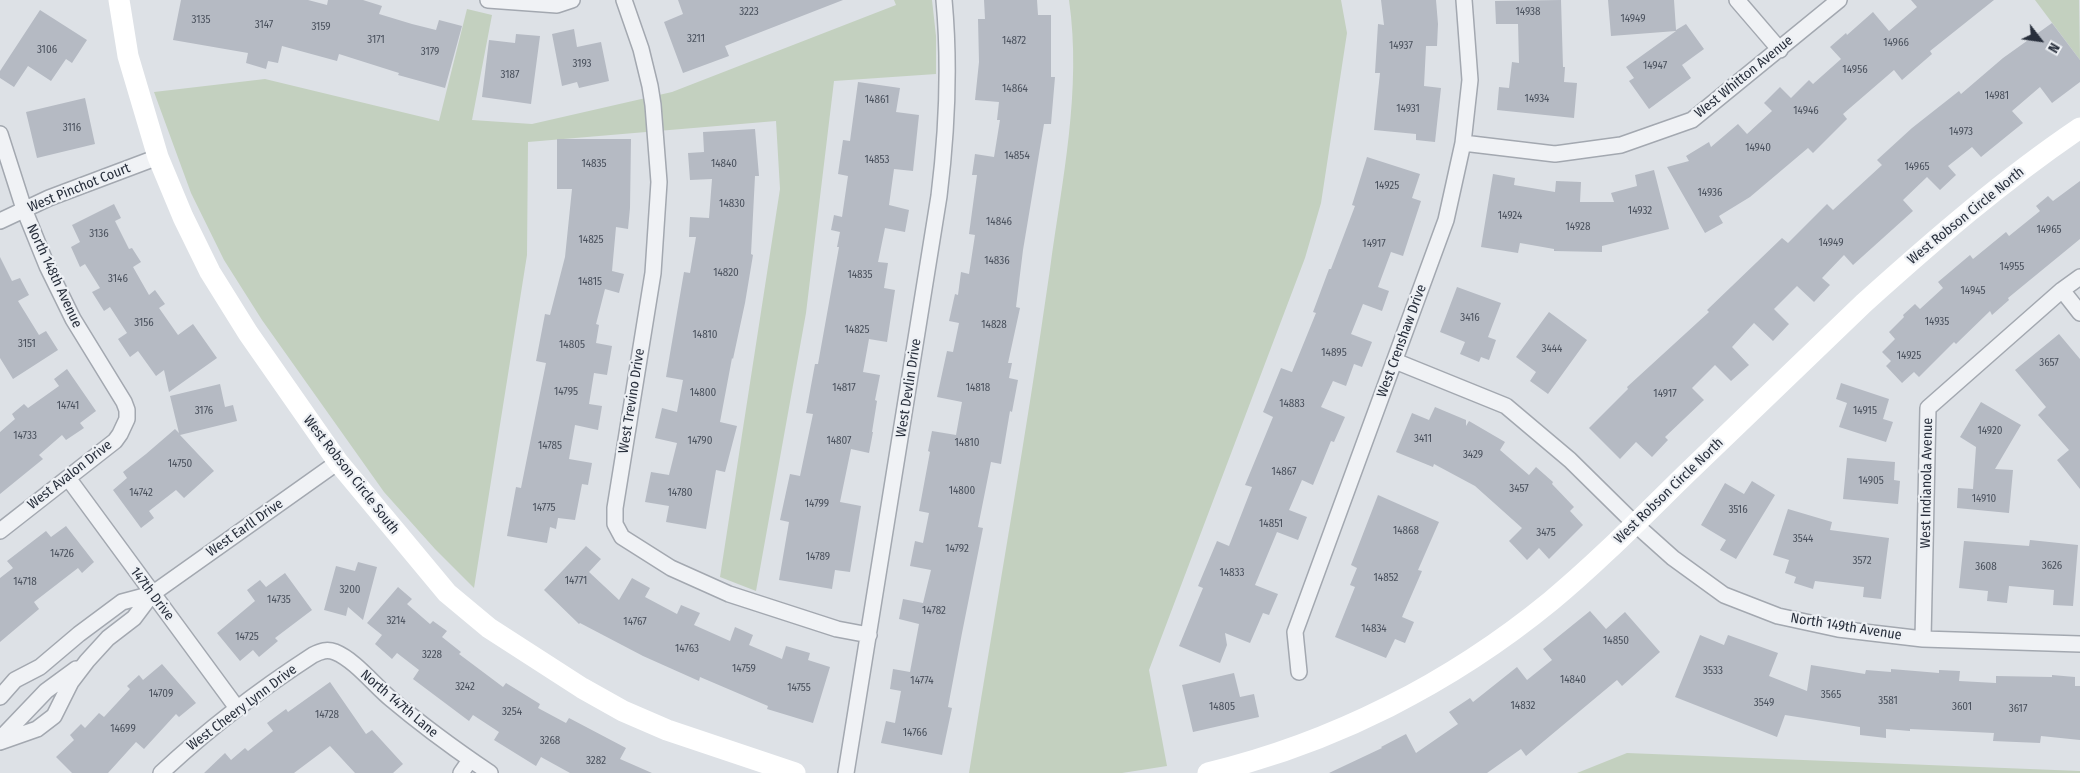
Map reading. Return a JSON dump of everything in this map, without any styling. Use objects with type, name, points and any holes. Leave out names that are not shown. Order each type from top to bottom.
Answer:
[{"type":"street","name":"West Robson Circle South","points":[[119,0],[128,56],[158,156],[183,217],[210,272],[248,333],[338,462],[447,593],[489,628],[582,688],[623,711],[667,730],[789,772]]},
{"type":"street","points":[[488,0],[557,5],[572,0]]},
{"type":"street","name":"West Trevino Drive","points":[[624,0],[641,49],[650,86],[659,182],[654,273],[614,508],[615,524],[622,537],[634,546],[671,568],[729,594],[837,629],[869,635]]},
{"type":"street","name":"West Devlin Drive","points":[[846,773],[940,196],[946,127],[947,82],[944,0]]},
{"type":"street","name":"West Crenshaw Drive","points":[[1299,672],[1295,632],[1446,220],[1463,143],[1470,80],[1464,0]]},
{"type":"street","points":[[1737,0],[1780,50]]},
{"type":"street","name":"West Whitton Avenue","points":[[1463,143],[1555,154],[1621,145],[1692,120],[1839,0]]},
{"type":"street","name":"West Robson Circle North","points":[[1208,773],[1258,759],[1325,736],[1382,710],[1440,679],[1496,643],[1550,602],[1580,576],[1857,310],[1912,261],[2022,170],[2080,128]]},
{"type":"street","name":"North 148th Avenue","points":[[0,134],[24,209],[47,266],[73,319],[119,392],[127,410]]},
{"type":"street","name":"West Pinchot Court","points":[[0,221],[24,209],[158,156]]},
{"type":"street","name":"West Indianola Avenue","points":[[1923,639],[1928,408],[2080,276]]},
{"type":"street","points":[[2062,290],[2080,313]]},
{"type":"street","name":"North 149th Avenue","points":[[1395,361],[1506,406],[1570,460],[1635,524],[1673,558],[1724,595],[1787,618],[1838,628],[1923,639],[2080,644]]},
{"type":"street","name":"West Avalon Drive","points":[[0,531],[114,441],[125,426],[127,410]]},
{"type":"street","name":"West Earll Drive","points":[[0,740],[37,729],[54,716],[71,682],[86,661],[108,638],[134,618],[152,594],[338,462]]},
{"type":"street","name":"147th Drive","points":[[68,478],[237,708]]},
{"type":"street","name":"West Earll Drive","points":[[0,697],[15,680],[40,667],[79,634],[122,602],[152,594]]},
{"type":"street","name":"West Cheery Lynn Drive","points":[[161,773],[193,743],[237,708],[304,660],[328,650]]},
{"type":"street","name":"North 147th Lane","points":[[328,650],[349,661],[408,714],[490,773]]},
{"type":"street","name":"West Earll Drive","points":[[0,740],[46,691],[86,661]]},
{"type":"street","points":[[461,773],[470,760]]},
{"type":"green space","points":[[894,0],[932,0],[936,36],[936,74],[834,81],[806,313],[756,591],[720,577],[780,189],[776,121],[528,142],[527,255],[474,588],[435,549],[384,492],[262,320],[224,260],[191,193],[154,92],[265,79],[439,121],[467,9],[492,15],[472,120],[532,124],[672,92],[896,5]]},
{"type":"green space","points":[[1069,0],[1341,0],[1347,33],[1321,203],[1305,258],[1149,670],[1167,766],[1122,773],[969,773],[1031,395],[1065,169],[1072,101],[1073,67]]},
{"type":"green space","points":[[2035,0],[2079,0],[2080,60]]},
{"type":"green space","points":[[1627,753],[2080,771],[2080,773],[1577,773]]},
{"type":"building","points":[[181,0],[308,0],[327,5],[328,0],[363,0],[382,6],[379,14],[412,24],[436,30],[439,20],[462,26],[445,88],[398,75],[399,73],[339,54],[337,61],[282,46],[278,63],[268,61],[266,69],[246,63],[248,53],[173,40]]},
{"type":"building","points":[[678,0],[843,0],[725,46],[729,56],[683,73],[664,22],[683,14]]},
{"type":"building","points":[[984,0],[1037,0],[1038,15],[1051,15],[1051,77],[1055,77],[1051,124],[1044,124],[1023,250],[1016,307],[1020,308],[1008,363],[1012,363],[1009,378],[1018,380],[1012,412],[1010,411],[1001,464],[991,462],[978,527],[983,528],[948,707],[952,708],[942,755],[881,743],[886,721],[895,723],[901,691],[890,689],[893,669],[910,672],[919,624],[899,619],[903,599],[923,603],[931,570],[910,566],[915,541],[923,543],[929,513],[919,511],[932,431],[956,435],[962,402],[937,397],[947,351],[953,352],[959,323],[949,321],[955,294],[958,295],[961,272],[969,274],[975,235],[969,234],[977,175],[972,175],[975,154],[994,157],[1000,120],[997,120],[999,102],[975,100],[979,62],[978,19],[985,19]]},
{"type":"building","points":[[1381,0],[1436,0],[1437,46],[1426,46],[1424,86],[1441,88],[1435,142],[1416,140],[1416,134],[1374,130],[1380,73],[1375,73],[1378,24],[1384,25]]},
{"type":"building","points":[[1561,0],[1563,67],[1565,67],[1564,82],[1577,83],[1574,118],[1497,110],[1499,87],[1509,88],[1512,62],[1519,63],[1518,24],[1496,24],[1495,1]]},
{"type":"building","points":[[1608,0],[1674,0],[1676,30],[1686,24],[1704,49],[1682,65],[1691,78],[1649,109],[1629,81],[1634,78],[1626,67],[1676,31],[1611,36]]},
{"type":"building","points":[[1911,0],[1994,0],[1930,51],[1932,54],[1902,80],[1894,70],[1843,114],[1847,119],[1813,153],[1808,148],[1750,197],[1719,216],[1723,223],[1705,233],[1667,167],[1689,161],[1686,156],[1709,142],[1711,147],[1738,124],[1747,134],[1772,111],[1764,103],[1780,87],[1791,98],[1809,80],[1813,84],[1841,59],[1830,47],[1846,33],[1847,35],[1873,12],[1889,31],[1917,7]]},
{"type":"building","points":[[40,10],[87,40],[72,63],[66,59],[51,81],[28,66],[14,87],[0,78],[0,71]]},
{"type":"building","points":[[2052,23],[2080,60],[2080,82],[2052,103],[2040,87],[2012,111],[2023,123],[1981,157],[1972,147],[1948,166],[1956,175],[1940,190],[1927,177],[1903,200],[1913,211],[1853,265],[1844,255],[1822,278],[1830,285],[1814,302],[1797,286],[1774,309],[1789,324],[1773,341],[1754,323],[1732,347],[1749,365],[1731,381],[1715,365],[1692,388],[1704,400],[1665,437],[1668,440],[1652,457],[1636,442],[1620,459],[1589,428],[1628,389],[1627,387],[1709,312],[1707,310],[1782,238],[1788,243],[1827,204],[1833,210],[1882,165],[1877,160],[1912,128],[1959,91],[1961,94],[2003,58]]},
{"type":"building","points":[[574,29],[577,47],[601,42],[609,81],[579,88],[577,82],[562,86],[552,34]]},
{"type":"building","points":[[516,34],[540,36],[531,104],[482,97],[489,40],[515,43]]},
{"type":"building","points":[[858,82],[900,88],[896,112],[919,115],[913,171],[894,169],[889,205],[909,210],[905,232],[885,228],[878,262],[888,263],[884,288],[895,290],[887,342],[869,339],[863,372],[880,375],[875,400],[877,401],[873,432],[869,453],[851,449],[840,502],[861,506],[850,572],[835,570],[832,589],[779,580],[789,522],[780,520],[790,474],[800,476],[813,414],[806,413],[815,364],[818,364],[839,247],[837,247],[840,232],[831,230],[834,215],[842,217],[848,176],[838,174],[843,140],[850,141]]},
{"type":"building","points":[[85,98],[95,144],[37,158],[26,112]]},
{"type":"building","points":[[755,129],[759,176],[755,176],[751,254],[753,255],[720,422],[737,426],[725,472],[716,470],[706,529],[666,522],[669,506],[645,502],[651,472],[669,475],[677,443],[655,438],[662,408],[677,412],[683,380],[666,377],[684,272],[690,273],[696,237],[689,237],[690,217],[709,218],[712,179],[690,180],[688,153],[704,152],[703,132]]},
{"type":"building","points":[[557,139],[631,139],[630,208],[628,229],[616,227],[612,271],[624,274],[619,293],[605,289],[596,324],[599,325],[596,343],[612,346],[607,375],[594,373],[589,404],[602,406],[598,430],[575,425],[569,459],[592,463],[588,485],[582,484],[575,520],[558,518],[556,529],[550,527],[547,543],[507,536],[516,487],[521,488],[546,363],[536,361],[545,314],[550,315],[565,257],[572,189],[557,189]]},
{"type":"building","points":[[1367,157],[1420,174],[1412,198],[1421,201],[1403,256],[1391,252],[1378,287],[1389,291],[1382,311],[1363,304],[1351,334],[1372,342],[1362,367],[1354,364],[1346,386],[1333,381],[1321,407],[1345,417],[1334,442],[1331,441],[1313,485],[1302,480],[1289,510],[1307,517],[1298,540],[1277,532],[1255,585],[1278,594],[1269,615],[1263,613],[1250,643],[1225,633],[1227,645],[1220,663],[1179,646],[1203,588],[1198,586],[1217,541],[1229,546],[1252,487],[1245,485],[1273,417],[1263,412],[1281,368],[1292,372],[1316,313],[1313,312],[1329,269],[1331,269],[1355,206],[1352,205]]},
{"type":"building","points":[[1654,170],[1669,229],[1602,246],[1602,252],[1554,251],[1554,249],[1520,243],[1518,253],[1481,247],[1493,174],[1515,178],[1514,185],[1555,192],[1556,181],[1581,182],[1580,202],[1614,202],[1611,193],[1637,186],[1635,175]]},
{"type":"building","points":[[2080,181],[2080,239],[2008,298],[2009,300],[1992,315],[1990,311],[1956,344],[1954,342],[1919,377],[1914,372],[1902,383],[1886,366],[1891,361],[1882,352],[1895,339],[1889,332],[1904,317],[1903,315],[1915,304],[1920,309],[1943,288],[1938,282],[1970,255],[1973,259],[2006,232],[2009,236],[2040,211],[2036,206],[2048,196],[2053,201]]},
{"type":"building","points":[[114,204],[121,218],[115,221],[129,249],[132,248],[141,262],[133,267],[149,295],[155,290],[165,304],[159,308],[178,335],[193,324],[217,358],[169,392],[164,370],[156,376],[138,351],[130,357],[118,339],[127,333],[110,307],[104,311],[92,292],[100,288],[85,264],[80,267],[71,247],[80,242],[72,225]]},
{"type":"building","points":[[0,257],[12,281],[20,278],[29,295],[18,301],[39,335],[46,331],[58,350],[13,379],[0,358]]},
{"type":"building","points":[[1457,287],[1501,303],[1488,337],[1496,340],[1489,360],[1481,357],[1479,362],[1460,354],[1465,342],[1440,332]]},
{"type":"building","points":[[1549,312],[1587,340],[1548,394],[1530,381],[1536,372],[1516,357]]},
{"type":"building","points":[[2059,334],[2080,359],[2080,489],[2057,460],[2069,450],[2038,415],[2046,407],[2015,370]]},
{"type":"building","points":[[67,369],[96,411],[80,423],[84,428],[66,440],[62,435],[39,455],[43,459],[0,494],[0,432],[15,419],[12,414],[24,404],[28,408],[59,386],[54,379]]},
{"type":"building","points":[[1841,383],[1889,399],[1883,419],[1893,422],[1886,442],[1839,427],[1847,403],[1836,399]]},
{"type":"building","points":[[220,384],[225,407],[233,405],[237,421],[180,435],[214,471],[184,498],[176,490],[149,511],[154,518],[141,528],[113,490],[127,478],[123,472],[175,429],[179,433],[170,396]]},
{"type":"building","points":[[1981,402],[2021,425],[1995,469],[2013,470],[2009,513],[1957,508],[1958,488],[1973,489],[1976,447],[1960,437]]},
{"type":"building","points":[[1435,407],[1466,420],[1466,426],[1469,421],[1505,442],[1500,450],[1529,475],[1536,467],[1553,482],[1552,484],[1574,507],[1570,511],[1583,525],[1549,559],[1539,548],[1527,560],[1509,541],[1522,528],[1475,486],[1434,464],[1433,467],[1396,452],[1412,413],[1429,420]]},
{"type":"building","points":[[1847,458],[1895,462],[1894,480],[1900,481],[1898,504],[1843,499]]},
{"type":"building","points":[[1752,481],[1775,495],[1736,559],[1720,550],[1726,540],[1701,525],[1725,483],[1744,494]]},
{"type":"building","points":[[1378,495],[1439,522],[1418,570],[1422,571],[1402,617],[1414,622],[1405,643],[1395,639],[1386,658],[1335,637],[1355,587],[1350,585],[1357,568],[1351,565]]},
{"type":"building","points":[[1788,509],[1832,522],[1830,530],[1889,538],[1881,599],[1863,597],[1864,587],[1815,581],[1813,589],[1794,583],[1796,577],[1785,573],[1789,560],[1773,555]]},
{"type":"building","points":[[66,526],[94,562],[82,573],[78,568],[34,602],[39,609],[0,642],[0,578],[13,568],[7,561],[46,531],[51,537]]},
{"type":"building","points":[[2030,540],[2078,545],[2073,606],[2053,605],[2054,590],[2009,586],[2007,603],[1987,601],[1988,591],[1959,588],[1964,541],[2029,546]]},
{"type":"building","points":[[586,546],[601,559],[589,572],[619,600],[632,578],[650,588],[645,597],[677,614],[681,605],[700,613],[694,625],[730,641],[735,627],[753,635],[749,645],[782,659],[786,646],[810,653],[808,660],[830,667],[813,723],[767,709],[768,706],[700,677],[699,681],[579,624],[544,590]]},
{"type":"building","points":[[358,562],[377,567],[363,620],[348,607],[346,616],[324,610],[336,566],[355,571]]},
{"type":"building","points":[[285,573],[312,610],[275,638],[278,641],[259,657],[253,650],[240,661],[217,633],[255,601],[247,590],[260,580],[266,587]]},
{"type":"building","points":[[398,587],[412,599],[407,604],[430,624],[433,621],[447,631],[442,637],[461,652],[459,654],[503,687],[506,683],[540,704],[538,708],[566,723],[569,718],[626,748],[620,759],[652,773],[570,773],[541,757],[536,766],[494,740],[499,732],[473,715],[469,721],[413,679],[419,670],[397,653],[392,659],[375,644],[382,635],[367,623]]},
{"type":"building","points":[[1590,611],[1606,629],[1625,612],[1660,652],[1622,686],[1617,680],[1526,756],[1521,749],[1487,773],[1329,773],[1382,748],[1406,734],[1416,753],[1458,724],[1449,712],[1470,698],[1473,702],[1517,667],[1527,680],[1552,660],[1543,649]]},
{"type":"building","points":[[1700,635],[1724,645],[1728,635],[1778,653],[1769,676],[1807,691],[1811,665],[1865,674],[1866,670],[1891,672],[1891,669],[1939,673],[1939,670],[1960,671],[1959,681],[1996,683],[1996,676],[2052,677],[2052,675],[2075,677],[2075,686],[2080,686],[2080,740],[2041,736],[2040,743],[1993,741],[1994,733],[1910,729],[1910,731],[1886,729],[1886,738],[1860,735],[1860,727],[1785,715],[1777,737],[1675,697]]},
{"type":"building","points":[[162,664],[196,703],[179,717],[176,714],[144,749],[136,742],[108,773],[72,773],[56,757],[74,740],[70,735],[81,724],[85,728],[99,713],[104,717],[130,689],[127,686],[139,675],[143,680]]},
{"type":"building","points":[[1234,673],[1240,697],[1254,694],[1259,717],[1193,732],[1182,685]]},
{"type":"building","points":[[330,682],[366,734],[372,730],[403,764],[393,773],[355,773],[330,746],[294,773],[204,773],[225,753],[231,760],[245,748],[248,751],[273,731],[267,723],[286,709],[288,712]]}]
